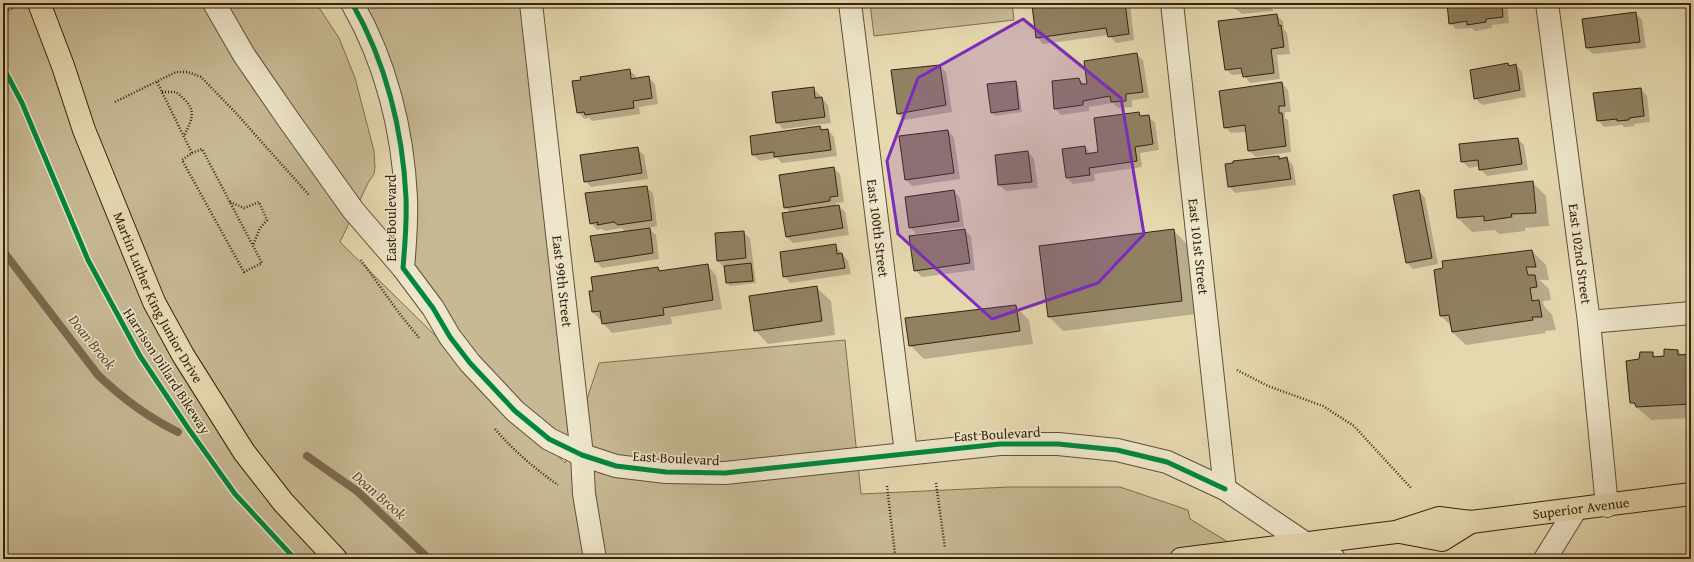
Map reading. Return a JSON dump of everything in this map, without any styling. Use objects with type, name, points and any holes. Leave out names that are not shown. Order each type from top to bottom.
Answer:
[{"type":"main road","name":"Martin Luther King Junior Drive","points":[[39,3],[63,66],[84,130],[154,302],[183,355],[244,452],[283,502],[336,559]]},
{"type":"main road","name":"Superior Avenue","points":[[1181,559],[1396,532],[1439,518],[1471,522],[1607,506],[1691,494]]},
{"type":"street","name":"East Boulevard","points":[[214,3],[244,55],[288,119],[353,210],[403,268],[433,308],[450,337],[470,363],[515,411],[549,439],[582,455],[616,466],[666,472],[725,473],[1000,444],[1058,444],[1117,450],[1167,462],[1225,489],[1305,543],[1334,559]]},
{"type":"street","name":"East Boulevard","points":[[352,3],[382,68],[398,129],[406,199],[406,228],[403,268]]},
{"type":"street","name":"East 99th Street","points":[[531,3],[582,455],[584,494],[595,559]]},
{"type":"street","name":"East 100th Street","points":[[850,3],[906,453]]},
{"type":"street","name":"East 101st Street","points":[[1172,3],[1225,489]]},
{"type":"street","name":"East 102nd Street","points":[[1547,3],[1589,322],[1607,506]]},
{"type":"street","points":[[1589,322],[1691,313]]},
{"type":"street","points":[[1545,559],[1576,509]]},
{"type":"path","points":[[3,12],[13,8]]},
{"type":"path","points":[[115,102],[176,72],[188,72],[201,77],[235,112],[310,195]]},
{"type":"path","points":[[157,82],[192,153]]},
{"type":"path","points":[[162,92],[176,92],[188,102],[192,113],[189,126],[184,136]]},
{"type":"path","points":[[202,149],[230,202],[262,263],[244,272],[182,160],[192,153],[202,149]]},
{"type":"path","points":[[230,202],[244,208],[259,202],[267,220],[260,228],[253,245]]},
{"type":"path","points":[[357,255],[399,314],[423,342]]},
{"type":"path","points":[[1237,370],[1268,386],[1323,406],[1354,426],[1411,488]]},
{"type":"path","points":[[494,427],[512,449],[558,485]]},
{"type":"path","points":[[936,482],[945,548]]},
{"type":"path","points":[[887,486],[895,554]]},
{"type":"highlighted area","points":[[1023,19],[1121,98],[1144,234],[1098,283],[992,319],[898,234],[887,161],[918,78]]},
{"type":"shaded area","points":[[3,3],[316,3],[339,38],[355,78],[374,151],[374,174],[368,183],[340,242],[565,463],[570,449],[549,439],[403,268],[404,169],[352,3],[531,3],[579,423],[599,363],[845,340],[861,494],[1009,487],[1120,487],[1188,510],[1190,519],[1256,559],[3,559]]},
{"type":"shaded area","points":[[870,3],[1012,3],[1014,20],[874,36]]},
{"type":"building","points":[[1044,3],[1125,3],[1129,34],[1108,37],[1106,28],[1036,38],[1032,5]]},
{"type":"building","points":[[1234,3],[1267,3],[1267,5],[1234,8]]},
{"type":"building","points":[[1447,3],[1502,3],[1503,17],[1486,19],[1486,22],[1467,25],[1467,21],[1449,24]]},
{"type":"building","points":[[1636,12],[1640,42],[1586,48],[1582,19]]},
{"type":"building","points":[[1277,14],[1279,26],[1281,25],[1284,47],[1271,49],[1274,73],[1243,77],[1241,68],[1225,70],[1218,21]]},
{"type":"building","points":[[1137,53],[1143,92],[1126,94],[1126,101],[1111,102],[1110,96],[1083,101],[1083,105],[1054,109],[1052,81],[1079,78],[1081,84],[1087,84],[1084,61]]},
{"type":"building","points":[[1508,63],[1509,66],[1516,64],[1520,90],[1474,99],[1470,70]]},
{"type":"building","points":[[940,65],[946,105],[897,114],[891,70]]},
{"type":"building","points":[[630,69],[631,79],[649,76],[652,98],[633,101],[634,108],[585,115],[584,112],[577,113],[572,81],[581,80],[580,77]]},
{"type":"building","points":[[1016,81],[1019,109],[991,113],[987,84]]},
{"type":"building","points":[[1282,82],[1285,106],[1279,106],[1279,113],[1282,113],[1286,146],[1248,151],[1245,125],[1224,128],[1219,91]]},
{"type":"building","points":[[814,87],[815,98],[822,97],[825,117],[776,123],[772,92]]},
{"type":"building","points":[[1641,88],[1644,116],[1629,118],[1629,120],[1617,121],[1617,119],[1597,121],[1593,93]]},
{"type":"building","points":[[1139,112],[1140,116],[1149,115],[1153,144],[1135,147],[1137,161],[1089,168],[1090,175],[1066,178],[1062,149],[1085,146],[1086,154],[1098,152],[1094,118]]},
{"type":"building","points":[[820,126],[821,130],[828,129],[831,150],[774,157],[774,152],[752,155],[750,136]]},
{"type":"building","points":[[948,130],[954,173],[905,180],[899,136]]},
{"type":"building","points":[[1518,138],[1522,164],[1479,170],[1478,160],[1461,162],[1459,144]]},
{"type":"building","points":[[638,147],[642,173],[584,182],[580,155]]},
{"type":"building","points":[[1028,151],[1032,182],[998,185],[995,155]]},
{"type":"building","points":[[1279,156],[1279,159],[1287,157],[1291,179],[1228,187],[1225,164],[1233,163],[1233,161]]},
{"type":"building","points":[[834,167],[838,196],[830,197],[830,201],[784,208],[779,175]]},
{"type":"building","points":[[1533,181],[1536,213],[1511,214],[1512,217],[1484,221],[1484,216],[1457,218],[1454,190]]},
{"type":"building","points":[[647,186],[652,220],[618,225],[614,222],[597,225],[598,222],[590,224],[585,193]]},
{"type":"building","points":[[954,190],[959,221],[909,228],[905,197]]},
{"type":"building","points":[[1419,190],[1432,258],[1406,263],[1393,195]]},
{"type":"building","points":[[839,205],[843,228],[786,237],[782,213]]},
{"type":"building","points":[[650,228],[653,253],[595,262],[590,236]]},
{"type":"building","points":[[965,229],[970,263],[914,271],[909,236]]},
{"type":"building","points":[[1174,229],[1182,301],[1048,317],[1039,246]]},
{"type":"building","points":[[744,231],[746,258],[717,261],[715,233]]},
{"type":"building","points":[[836,244],[837,254],[842,253],[845,268],[783,277],[780,252]]},
{"type":"building","points":[[1532,250],[1536,267],[1526,267],[1528,275],[1535,275],[1537,287],[1530,288],[1532,301],[1539,300],[1542,317],[1532,317],[1533,320],[1452,332],[1449,315],[1440,316],[1434,270],[1443,268],[1442,261]]},
{"type":"building","points":[[751,263],[753,281],[726,283],[724,266]]},
{"type":"building","points":[[708,264],[713,300],[663,308],[664,315],[602,324],[600,311],[592,312],[589,291],[593,291],[591,277],[658,267],[659,271]]},
{"type":"building","points":[[817,286],[822,321],[754,331],[749,296]]},
{"type":"building","points":[[1016,305],[1020,331],[909,346],[905,318]]},
{"type":"building","points":[[1664,349],[1678,350],[1678,355],[1691,354],[1691,404],[1636,407],[1635,403],[1630,403],[1626,361],[1639,359],[1640,352],[1653,352],[1653,357],[1664,356]]},
{"type":"waterway","name":"Doan Brook","points":[[3,251],[98,375],[116,392],[135,406],[178,432]]},
{"type":"waterway","name":"Doan Brook","points":[[307,456],[357,491],[429,559]]},
{"type":"cycle path","points":[[352,3],[374,49],[391,98],[397,122],[406,198],[403,268],[433,308],[450,337],[470,363],[515,411],[549,439],[582,455],[616,466],[666,472],[725,473],[1000,444],[1058,444],[1117,450],[1167,462],[1225,489]]},
{"type":"cycle path","name":"Harrison Dillard Bikeway","points":[[3,67],[22,103],[88,260],[140,356],[188,428],[235,494],[295,559]]}]
